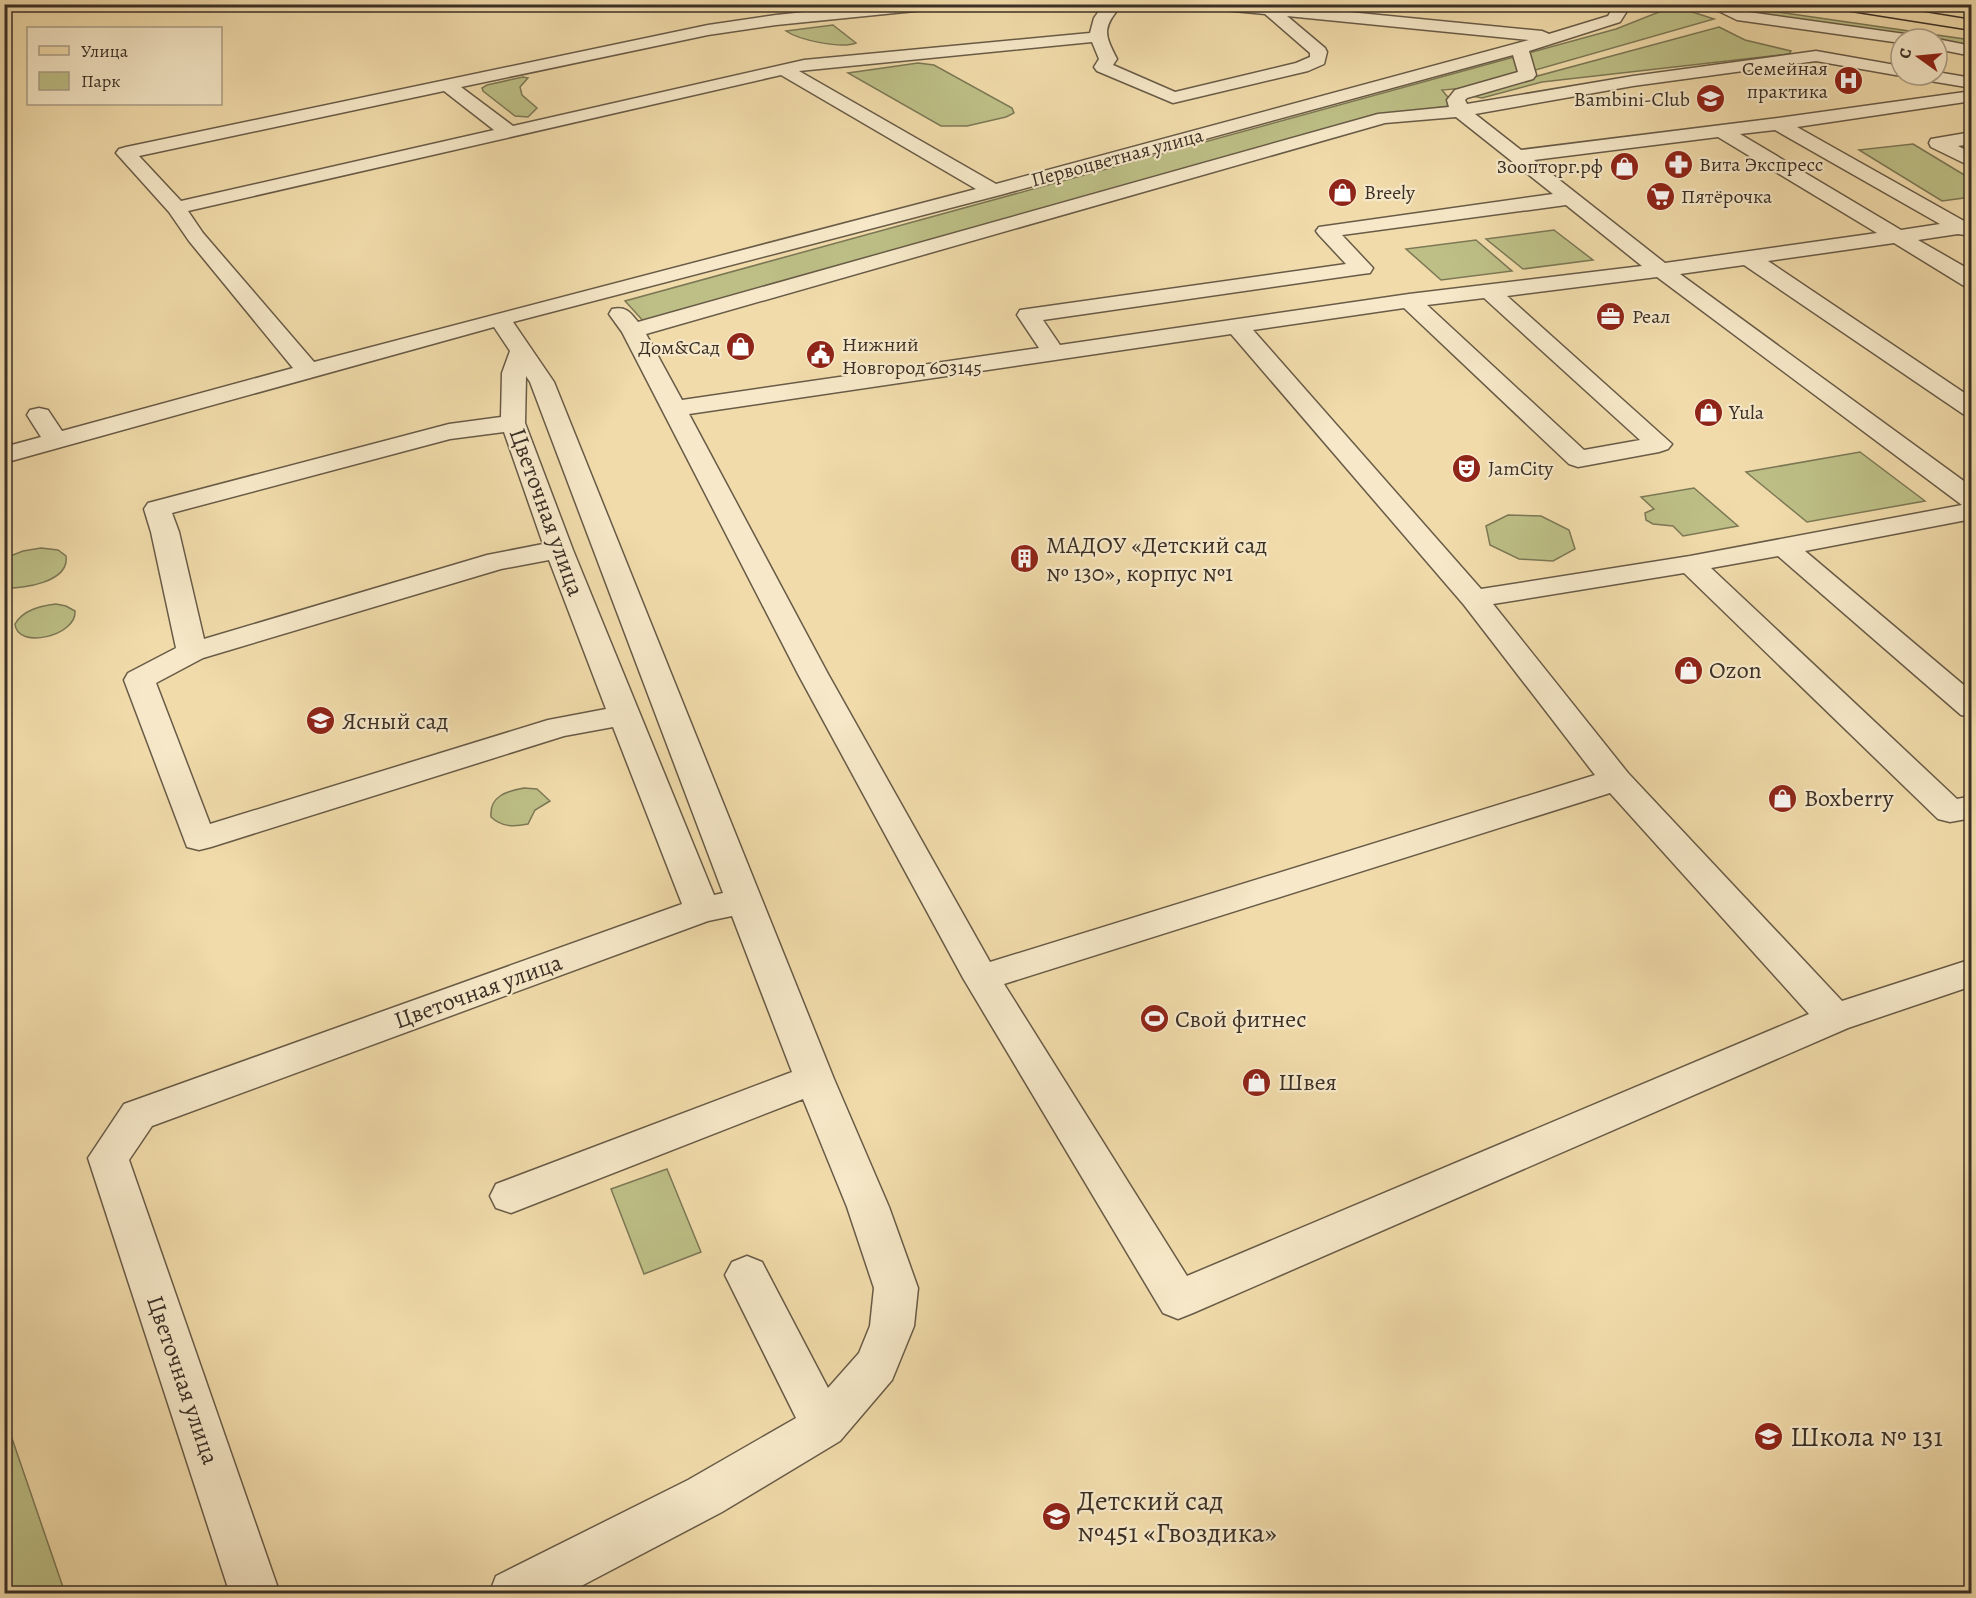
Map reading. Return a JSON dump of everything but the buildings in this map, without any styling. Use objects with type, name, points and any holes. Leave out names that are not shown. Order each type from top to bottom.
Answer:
[{"type":"main road","points":[[1839,4],[1971,25]]},
{"type":"street","points":[[308,370],[196,237],[176,208],[126,153],[741,24],[935,4]]},
{"type":"street","points":[[1114,4],[1098,24],[1097,37],[1108,59],[1103,67],[1173,98],[1302,67],[1317,60],[1319,52],[1270,9]]},
{"type":"street","points":[[1212,4],[1555,38]]},
{"type":"street","name":"Первоцветная улица","points":[[4,455],[602,291],[993,191],[1520,48],[1614,19],[1619,11],[1617,4]]},
{"type":"street","points":[[1712,4],[1737,15],[1889,37]]},
{"type":"street","points":[[741,24],[759,36]]},
{"type":"street","points":[[176,208],[508,132],[784,61],[804,65],[1097,37]]},
{"type":"street","points":[[1949,47],[1971,51]]},
{"type":"street","points":[[1520,48],[1527,75],[1461,94],[1456,100],[1460,111],[1661,270],[1971,500]]},
{"type":"street","points":[[633,331],[1384,118],[1460,111],[1633,81],[1816,56],[1889,69]]},
{"type":"street","points":[[784,61],[944,169],[993,191]]},
{"type":"street","points":[[1949,79],[1971,83]]},
{"type":"street","points":[[447,86],[508,132]]},
{"type":"street","points":[[1517,156],[1778,124],[1971,96]]},
{"type":"street","points":[[1778,124],[1968,229]]},
{"type":"street","points":[[1721,131],[1971,281]]},
{"type":"street","points":[[1971,138],[1938,143],[1971,161]]},
{"type":"street","points":[[1490,291],[1659,444],[1578,459],[1362,267],[1326,231],[1569,198]]},
{"type":"street","points":[[674,409],[1402,302],[1661,270],[1899,236],[1968,229]]},
{"type":"street","points":[[196,237],[221,232]]},
{"type":"street","points":[[1749,258],[1971,409]]},
{"type":"street","points":[[1054,353],[1028,315],[1362,267]]},
{"type":"street","points":[[602,291],[633,331],[813,674],[981,978],[1178,1300],[1835,1018],[1971,972]]},
{"type":"street","points":[[499,319],[542,382],[814,1079],[868,1207],[896,1288],[892,1326],[876,1366],[824,1426],[705,1496],[514,1593]]},
{"type":"street","points":[[1237,326],[1474,599],[1616,780],[1835,1018]]},
{"type":"street","name":"Цветочная улица","points":[[255,1593],[108,1158],[138,1115],[702,910],[559,550],[513,423],[514,373],[522,351]]},
{"type":"street","points":[[39,415],[56,441]]},
{"type":"street","points":[[192,652],[165,531],[157,509],[449,432],[513,423]]},
{"type":"street","points":[[1474,599],[1690,564],[1971,512]]},
{"type":"street","points":[[1784,547],[1971,708]]},
{"type":"street","points":[[559,550],[497,561],[192,652],[139,680],[199,839],[559,727],[624,715]]},
{"type":"street","points":[[1690,564],[1950,811],[1971,807]]},
{"type":"street","points":[[981,978],[1616,780]]},
{"type":"street","points":[[702,910],[744,901]]},
{"type":"street","points":[[511,1196],[814,1079]]},
{"type":"street","points":[[747,1275],[824,1426]]},
{"type":"green space","points":[[1674,6],[1714,19],[1476,87],[1442,90],[1452,102],[1449,106],[1377,116],[645,323],[625,301],[1616,29]]},
{"type":"green space","points":[[1751,8],[1889,28],[1889,34],[1739,12]]},
{"type":"green space","points":[[833,25],[856,43],[841,45],[820,43],[800,38],[786,31]]},
{"type":"green space","points":[[1719,27],[1745,40],[1791,51],[1789,54],[1542,82],[1482,98],[1467,95]]},
{"type":"green space","points":[[1949,37],[1971,40],[1971,46],[1949,43]]},
{"type":"green space","points":[[918,63],[934,65],[1012,108],[1014,113],[967,126],[941,126],[848,73]]},
{"type":"green space","points":[[523,77],[528,78],[520,87],[522,95],[537,108],[528,117],[515,116],[482,88],[487,85]]},
{"type":"green space","points":[[1913,144],[1971,179],[1971,197],[1942,201],[1859,150]]},
{"type":"green space","points":[[1554,230],[1593,260],[1523,269],[1486,239]]},
{"type":"green space","points":[[1476,240],[1512,271],[1441,280],[1406,249]]},
{"type":"green space","points":[[1860,452],[1925,501],[1807,522],[1746,472]]},
{"type":"green space","points":[[1694,488],[1738,526],[1683,536],[1673,526],[1653,524],[1646,520],[1645,513],[1654,509],[1641,497]]},
{"type":"green space","points":[[1508,515],[1541,516],[1569,530],[1575,549],[1553,561],[1519,559],[1490,545],[1486,526]]},
{"type":"green space","points":[[41,548],[58,550],[66,556],[61,572],[44,582],[5,588],[5,558],[23,551]]},
{"type":"green space","points":[[56,604],[75,611],[73,620],[67,627],[46,637],[35,638],[18,632],[15,624],[27,612]]},
{"type":"green space","points":[[524,788],[537,789],[550,801],[535,810],[528,824],[508,825],[499,823],[491,817],[491,810],[496,799],[511,791]]},
{"type":"green space","points":[[667,1169],[701,1252],[644,1274],[611,1189]]},
{"type":"green space","points":[[5,1418],[65,1593],[5,1593]]},
{"type":"place","name":"Семейная практика","points":[[1849,80]]},
{"type":"place","name":"Bambini-Club","points":[[1711,99]]},
{"type":"place","name":"Вита Экспресс","points":[[1678,164]]},
{"type":"place","name":"Зоопторг.рф","points":[[1624,166]]},
{"type":"place","name":"Breely","points":[[1343,192]]},
{"type":"place","name":"Пятёрочка","points":[[1660,196]]},
{"type":"place","name":"Реал","points":[[1611,316]]},
{"type":"place","name":"Дом&Сад","points":[[741,347]]},
{"type":"place","name":"Нижний Новгород 603145","points":[[821,355]]},
{"type":"place","name":"Yula","points":[[1708,412]]},
{"type":"place","name":"JamCity","points":[[1467,468]]},
{"type":"place","name":"МАДОУ «Детский сад № 130», корпус №1","points":[[1025,559]]},
{"type":"place","name":"Ozon","points":[[1688,670]]},
{"type":"place","name":"Ясный сад","points":[[321,721]]},
{"type":"place","name":"Boxberry","points":[[1783,798]]},
{"type":"place","name":"Свой фитнес","points":[[1154,1019]]},
{"type":"place","name":"Швея","points":[[1257,1082]]},
{"type":"place","name":"Школа № 131","points":[[1769,1436]]},
{"type":"place","name":"Детский сад №451 «Гвоздика»","points":[[1056,1516]]}]
